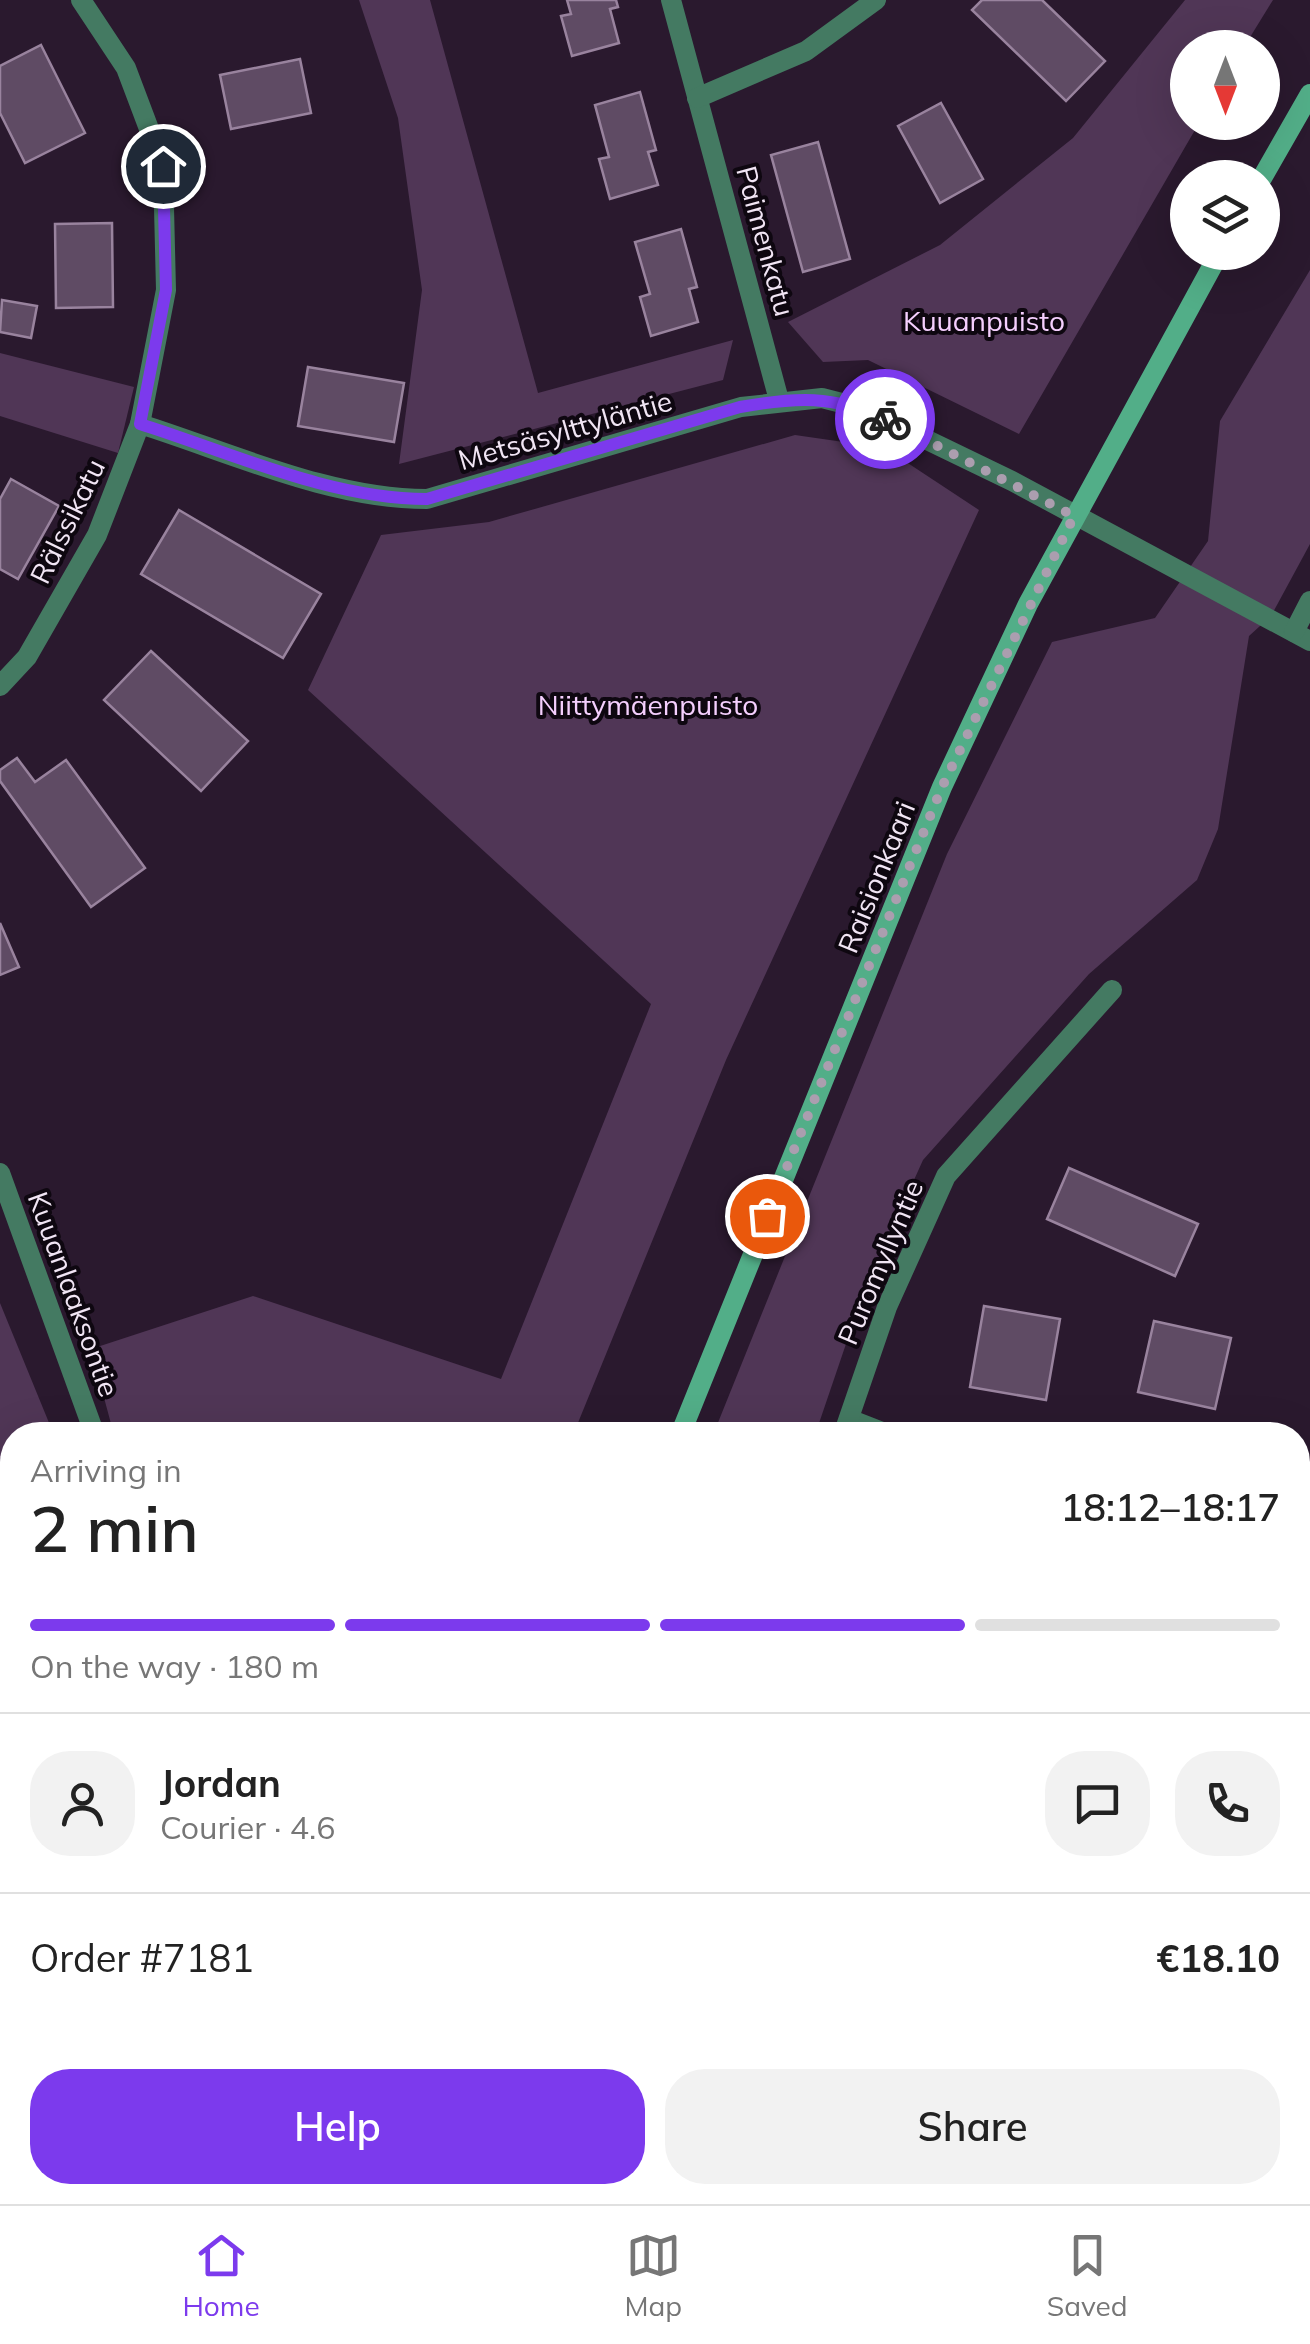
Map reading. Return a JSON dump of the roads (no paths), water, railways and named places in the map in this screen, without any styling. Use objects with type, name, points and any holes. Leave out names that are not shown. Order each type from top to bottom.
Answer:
[{"type":"main road","points":[[1272,160],[1310,94]]},
{"type":"main road","name":"Raisionkaari","points":[[685,1422],[942,787],[1074,516],[1210,270]]},
{"type":"street","points":[[81,0],[126,68],[163,166],[166,290],[140,424]]},
{"type":"street","name":"Paimenkatu","points":[[671,0],[780,400]]},
{"type":"street","points":[[697,98],[806,51],[876,0]]},
{"type":"street","name":"Metsäsylttyläntie","points":[[140,424],[348,490],[387,499],[427,499],[740,407],[822,398],[862,408],[1302,637]]},
{"type":"street","name":"Rälssikatu","points":[[0,686],[27,657],[97,536],[140,424]]},
{"type":"street","points":[[1302,637],[1310,601]]},
{"type":"street","name":"Puromyllyntie","points":[[848,1422],[887,1306],[946,1176],[1112,990]]},
{"type":"street","name":"Kuuanlaaksontie","points":[[0,1172],[90,1422]]},
{"type":"park label","name":"Kuuanpuisto","points":[[984,320]]},
{"type":"park label","name":"Niittymäenpuisto","points":[[648,704]]}]
